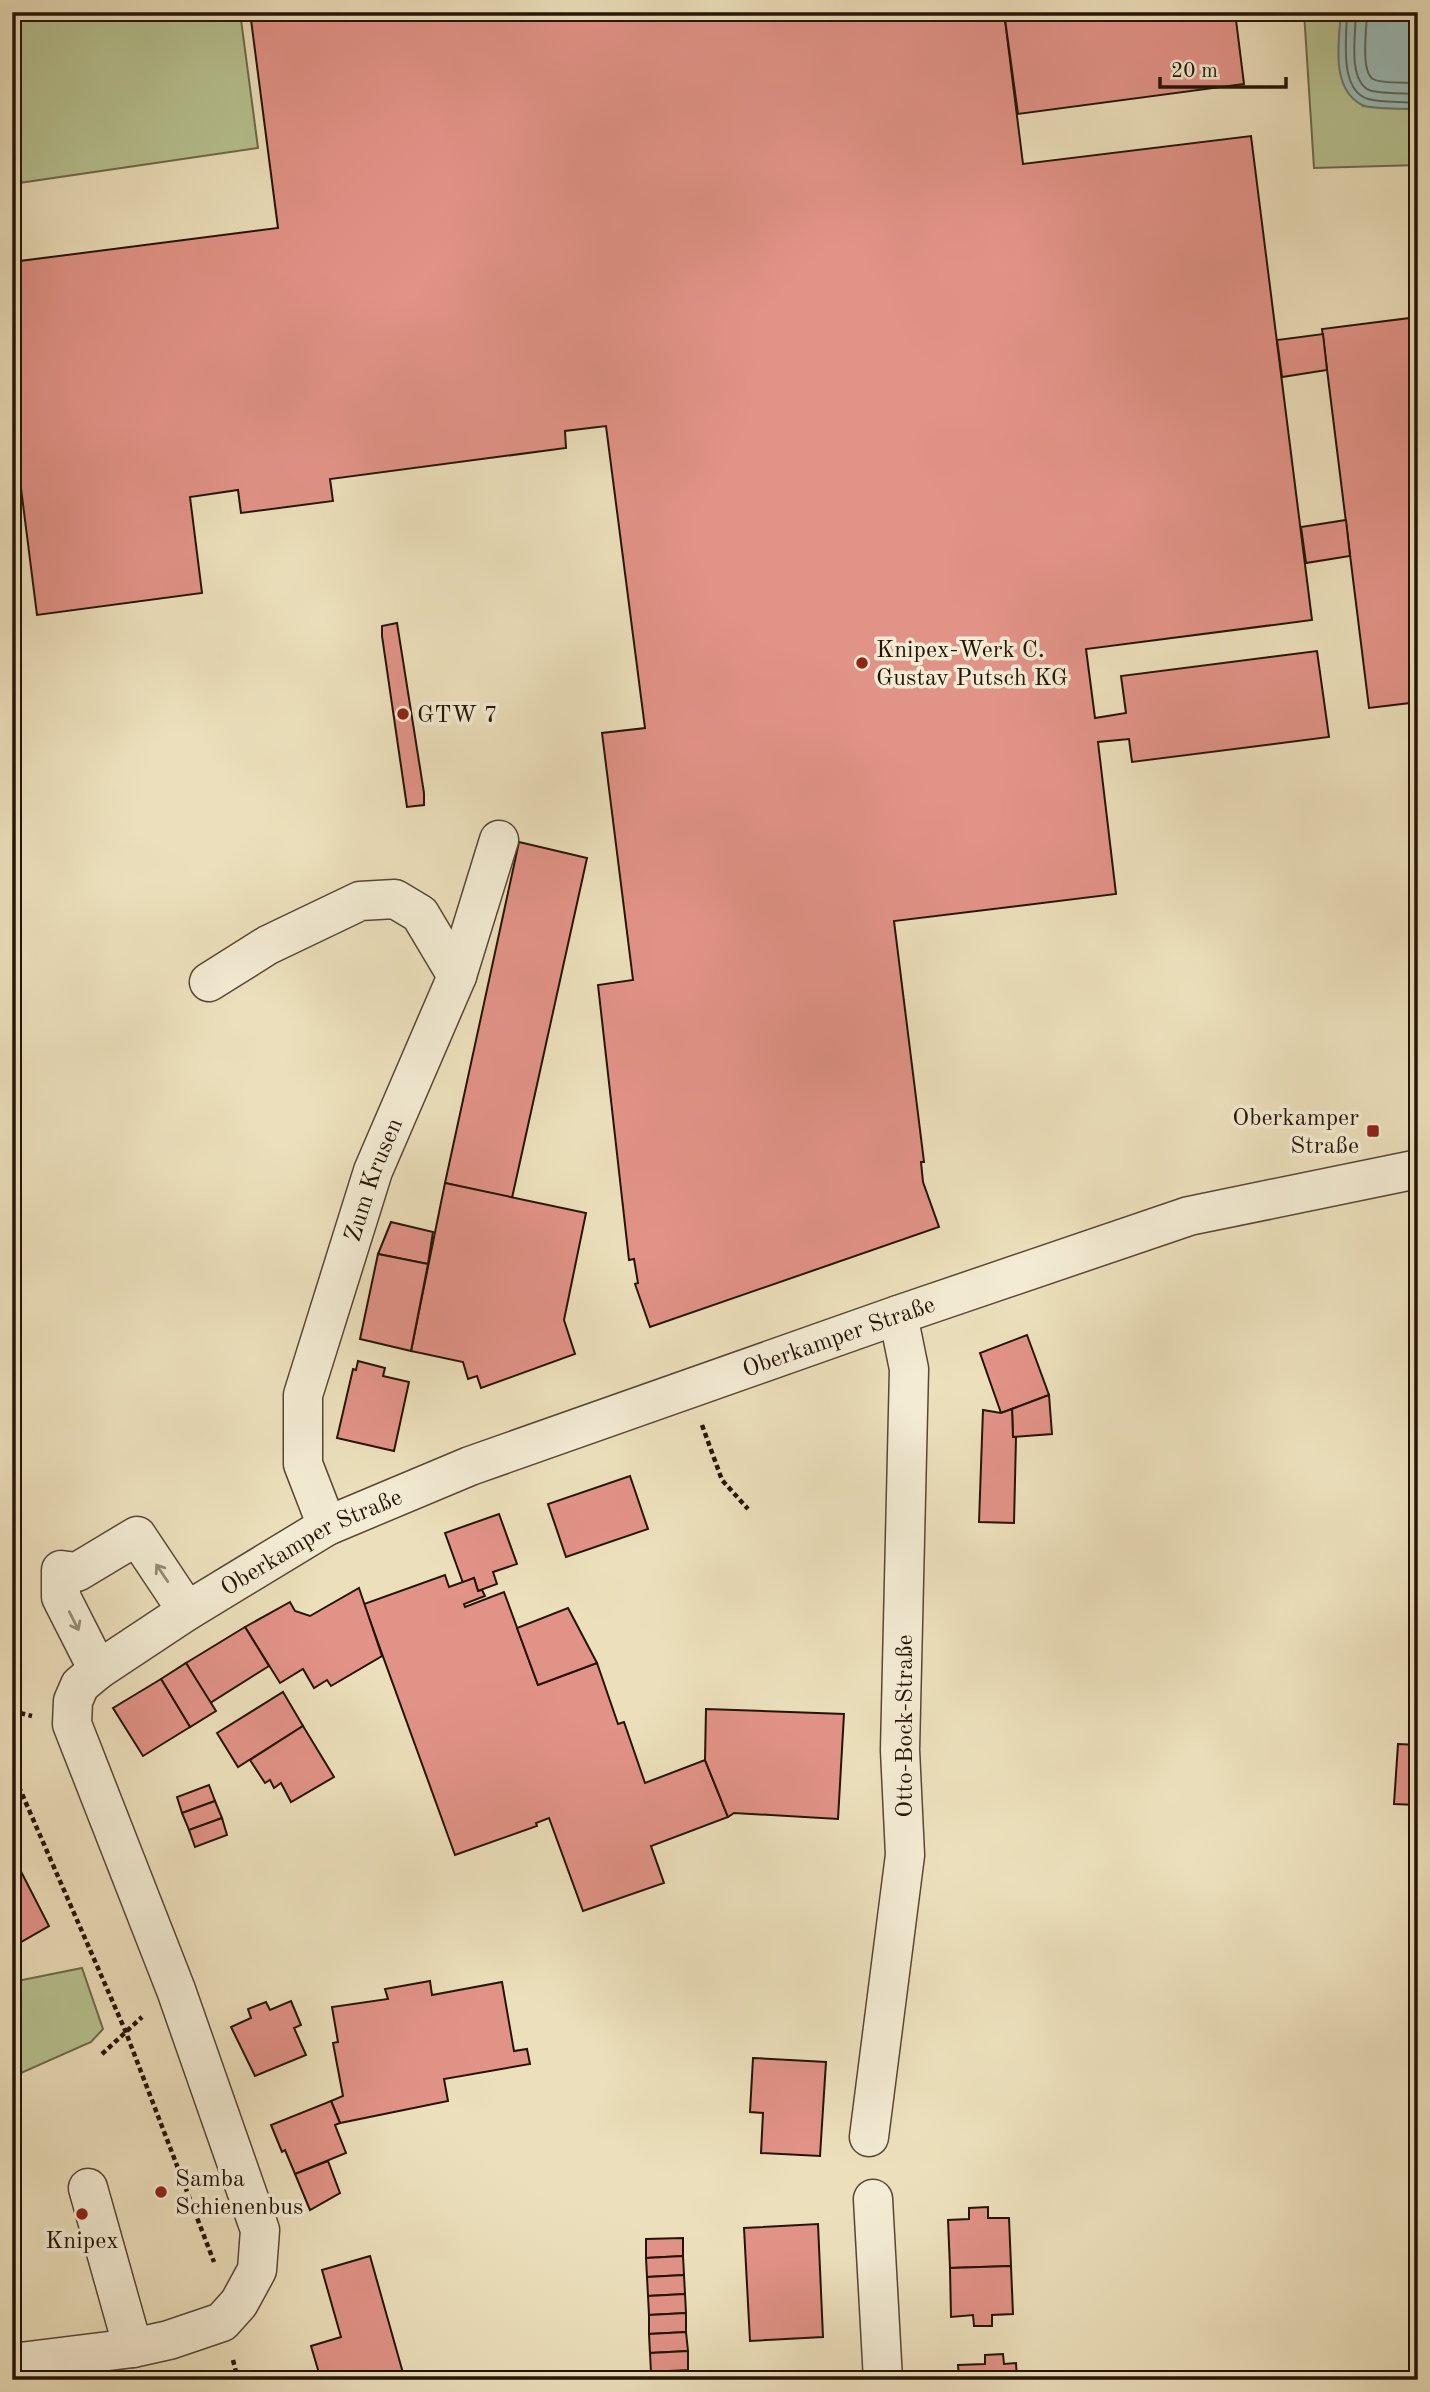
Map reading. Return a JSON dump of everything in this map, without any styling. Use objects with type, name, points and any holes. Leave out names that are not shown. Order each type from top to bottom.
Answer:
[{"type":"street","name":"Zum Krusen","points":[[327,1526],[303,1464],[303,1395],[373,1171],[457,976],[499,840]]},
{"type":"street","points":[[209,982],[268,945],[360,901],[395,899],[419,914],[457,976]]},
{"type":"street","name":"Oberkamper Straße","points":[[222,2322],[239,2303],[257,2270],[260,2230],[176,1990],[72,1724],[73,1701],[80,1685],[187,1611],[327,1526],[470,1466],[1189,1216],[1418,1169]]},
{"type":"street","name":"Otto-Bock-Straße","points":[[869,2137],[905,1854],[900,1750],[909,1369],[898,1315]]},
{"type":"street","points":[[98,1670],[61,1597],[61,1570],[77,1572],[137,1536],[187,1611]]},
{"type":"street","points":[[88,2188],[133,2348]]},
{"type":"street","points":[[873,2199],[883,2380]]},
{"type":"street","points":[[12,2363],[133,2348],[169,2340],[222,2322]]},
{"type":"path","points":[[690,1390],[722,1480],[748,1509]]},
{"type":"path","points":[[12,1771],[125,2029],[214,2259],[222,2322],[238,2380]]},
{"type":"path","points":[[102,2054],[125,2029],[176,1990]]},
{"type":"green space","points":[[12,12],[240,12],[258,148],[12,184]]},
{"type":"green space","points":[[1304,12],[1341,12],[1339,42],[1363,106],[1418,109],[1418,165],[1314,168]]},
{"type":"green space","points":[[82,1968],[103,2029],[91,2042],[12,2077],[12,1982]]},
{"type":"water","points":[[1341,12],[1418,12],[1418,109],[1366,106],[1352,98],[1345,88],[1339,63]]},
{"type":"building","name":"Knipex-Werk C. Gustav Putsch KG","points":[[250,12],[1004,12],[1023,164],[1251,136],[1312,620],[1086,649],[1095,718],[1126,713],[1121,676],[1317,651],[1329,737],[1132,762],[1129,739],[1098,742],[1116,894],[894,921],[924,1162],[921,1162],[923,1182],[939,1227],[650,1327],[635,1284],[638,1283],[634,1259],[629,1260],[598,985],[633,980],[602,733],[645,728],[606,426],[565,431],[566,448],[330,479],[333,501],[241,513],[238,490],[190,497],[202,593],[37,615],[12,417],[12,262],[278,228]]},
{"type":"building","points":[[1004,12],[1235,12],[1244,84],[1018,114]]},
{"type":"building","points":[[1418,317],[1418,702],[1369,708],[1322,329]]},
{"type":"building","points":[[1323,334],[1327,370],[1282,377],[1277,340]]},
{"type":"building","points":[[1346,520],[1350,556],[1306,563],[1301,527]]},
{"type":"building","name":"GTW 7","points":[[397,623],[424,793],[424,805],[407,807],[382,636],[382,626]]},
{"type":"building","points":[[519,842],[587,858],[512,1198],[445,1183]]},
{"type":"building","points":[[445,1183],[586,1213],[564,1320],[575,1354],[481,1388],[477,1376],[468,1379],[463,1362],[411,1351]]},
{"type":"building","points":[[391,1222],[433,1232],[428,1264],[378,1254]]},
{"type":"building","points":[[378,1254],[428,1264],[411,1351],[360,1339]]},
{"type":"building","points":[[1027,1335],[1049,1395],[1001,1413],[980,1353]]},
{"type":"building","points":[[358,1361],[385,1368],[383,1376],[409,1382],[394,1451],[337,1438],[353,1369],[356,1370]]},
{"type":"building","points":[[1049,1395],[1052,1434],[1013,1437],[1012,1409]]},
{"type":"building","points":[[1012,1409],[1013,1437],[1016,1437],[1014,1523],[979,1522],[983,1410],[1001,1413]]},
{"type":"building","points":[[630,1476],[648,1529],[566,1557],[548,1504]]},
{"type":"building","points":[[499,1514],[517,1564],[493,1572],[497,1584],[478,1591],[474,1578],[463,1583],[445,1533]]},
{"type":"building","points":[[445,1575],[449,1587],[474,1578],[478,1591],[482,1590],[485,1596],[464,1604],[465,1607],[504,1592],[538,1685],[597,1663],[618,1724],[624,1722],[645,1783],[705,1760],[728,1817],[651,1846],[664,1883],[583,1911],[549,1818],[536,1823],[537,1826],[455,1855],[364,1604]]},
{"type":"building","points":[[359,1588],[382,1656],[331,1686],[327,1680],[314,1688],[303,1669],[280,1683],[245,1627],[290,1602],[295,1611],[310,1616]]},
{"type":"building","points":[[568,1608],[597,1663],[538,1685],[517,1628]]},
{"type":"building","points":[[245,1627],[269,1666],[210,1703],[186,1663]]},
{"type":"building","points":[[186,1663],[216,1711],[190,1727],[161,1679]]},
{"type":"building","points":[[161,1679],[190,1727],[143,1756],[113,1708]]},
{"type":"building","points":[[283,1692],[303,1726],[238,1767],[217,1733]]},
{"type":"building","points":[[706,1709],[844,1714],[838,1819],[734,1813],[728,1817],[705,1760]]},
{"type":"building","points":[[303,1726],[334,1777],[291,1802],[281,1783],[274,1788],[270,1780],[265,1783],[250,1760]]},
{"type":"building","points":[[1398,1744],[1418,1745],[1418,1805],[1394,1804]]},
{"type":"building","points":[[209,1785],[215,1801],[182,1813],[177,1797]]},
{"type":"building","points":[[215,1801],[222,1818],[189,1830],[182,1813]]},
{"type":"building","points":[[222,1818],[227,1835],[195,1847],[189,1830]]},
{"type":"building","points":[[12,1854],[49,1926],[14,1946],[12,1942]]},
{"type":"building","points":[[430,1981],[432,1995],[502,1982],[514,2051],[527,2049],[530,2064],[444,2079],[448,2101],[340,2123],[331,2101],[343,2096],[333,2043],[338,2042],[332,2007],[388,1999],[385,1989]]},
{"type":"building","points":[[291,2001],[301,2025],[294,2028],[306,2055],[255,2076],[231,2027],[251,2018],[248,2009],[266,2002],[270,2010]]},
{"type":"building","points":[[753,2058],[826,2062],[820,2156],[761,2153],[763,2113],[750,2112]]},
{"type":"building","points":[[331,2101],[340,2123],[335,2125],[346,2153],[295,2174],[271,2125]]},
{"type":"building","points":[[328,2161],[340,2193],[310,2210],[295,2174]]},
{"type":"building","points":[[988,2207],[988,2218],[1009,2218],[1011,2266],[950,2268],[948,2220],[969,2219],[969,2208]]},
{"type":"building","points":[[818,2224],[823,2337],[750,2341],[744,2228]]},
{"type":"building","points":[[683,2238],[683,2256],[646,2258],[646,2239]]},
{"type":"building","points":[[370,2256],[403,2373],[380,2380],[321,2380],[311,2346],[341,2337],[322,2270]]},
{"type":"building","points":[[683,2256],[684,2275],[647,2277],[646,2258]]},
{"type":"building","points":[[1011,2266],[1013,2314],[992,2315],[992,2326],[974,2326],[973,2315],[951,2317],[950,2268]]},
{"type":"building","points":[[684,2275],[685,2294],[648,2296],[647,2277]]},
{"type":"building","points":[[685,2294],[686,2313],[649,2315],[648,2296]]},
{"type":"building","points":[[686,2313],[686,2332],[649,2334],[649,2315]]},
{"type":"building","points":[[686,2332],[688,2351],[650,2353],[649,2334]]},
{"type":"building","points":[[688,2351],[688,2370],[651,2372],[650,2353]]},
{"type":"building","points":[[1003,2354],[1004,2364],[1016,2363],[1017,2380],[959,2380],[958,2365],[985,2364],[985,2355]]},
{"type":"place","name":"Knipex-Werk C. Gustav Putsch KG","points":[[862,663]]},
{"type":"place","name":"GTW 7","points":[[403,714]]},
{"type":"place","name":"Oberkamper Straße","points":[[1373,1131]]},
{"type":"place","name":"Samba Schienenbus","points":[[161,2192]]},
{"type":"place","name":"Knipex","points":[[82,2214]]}]
